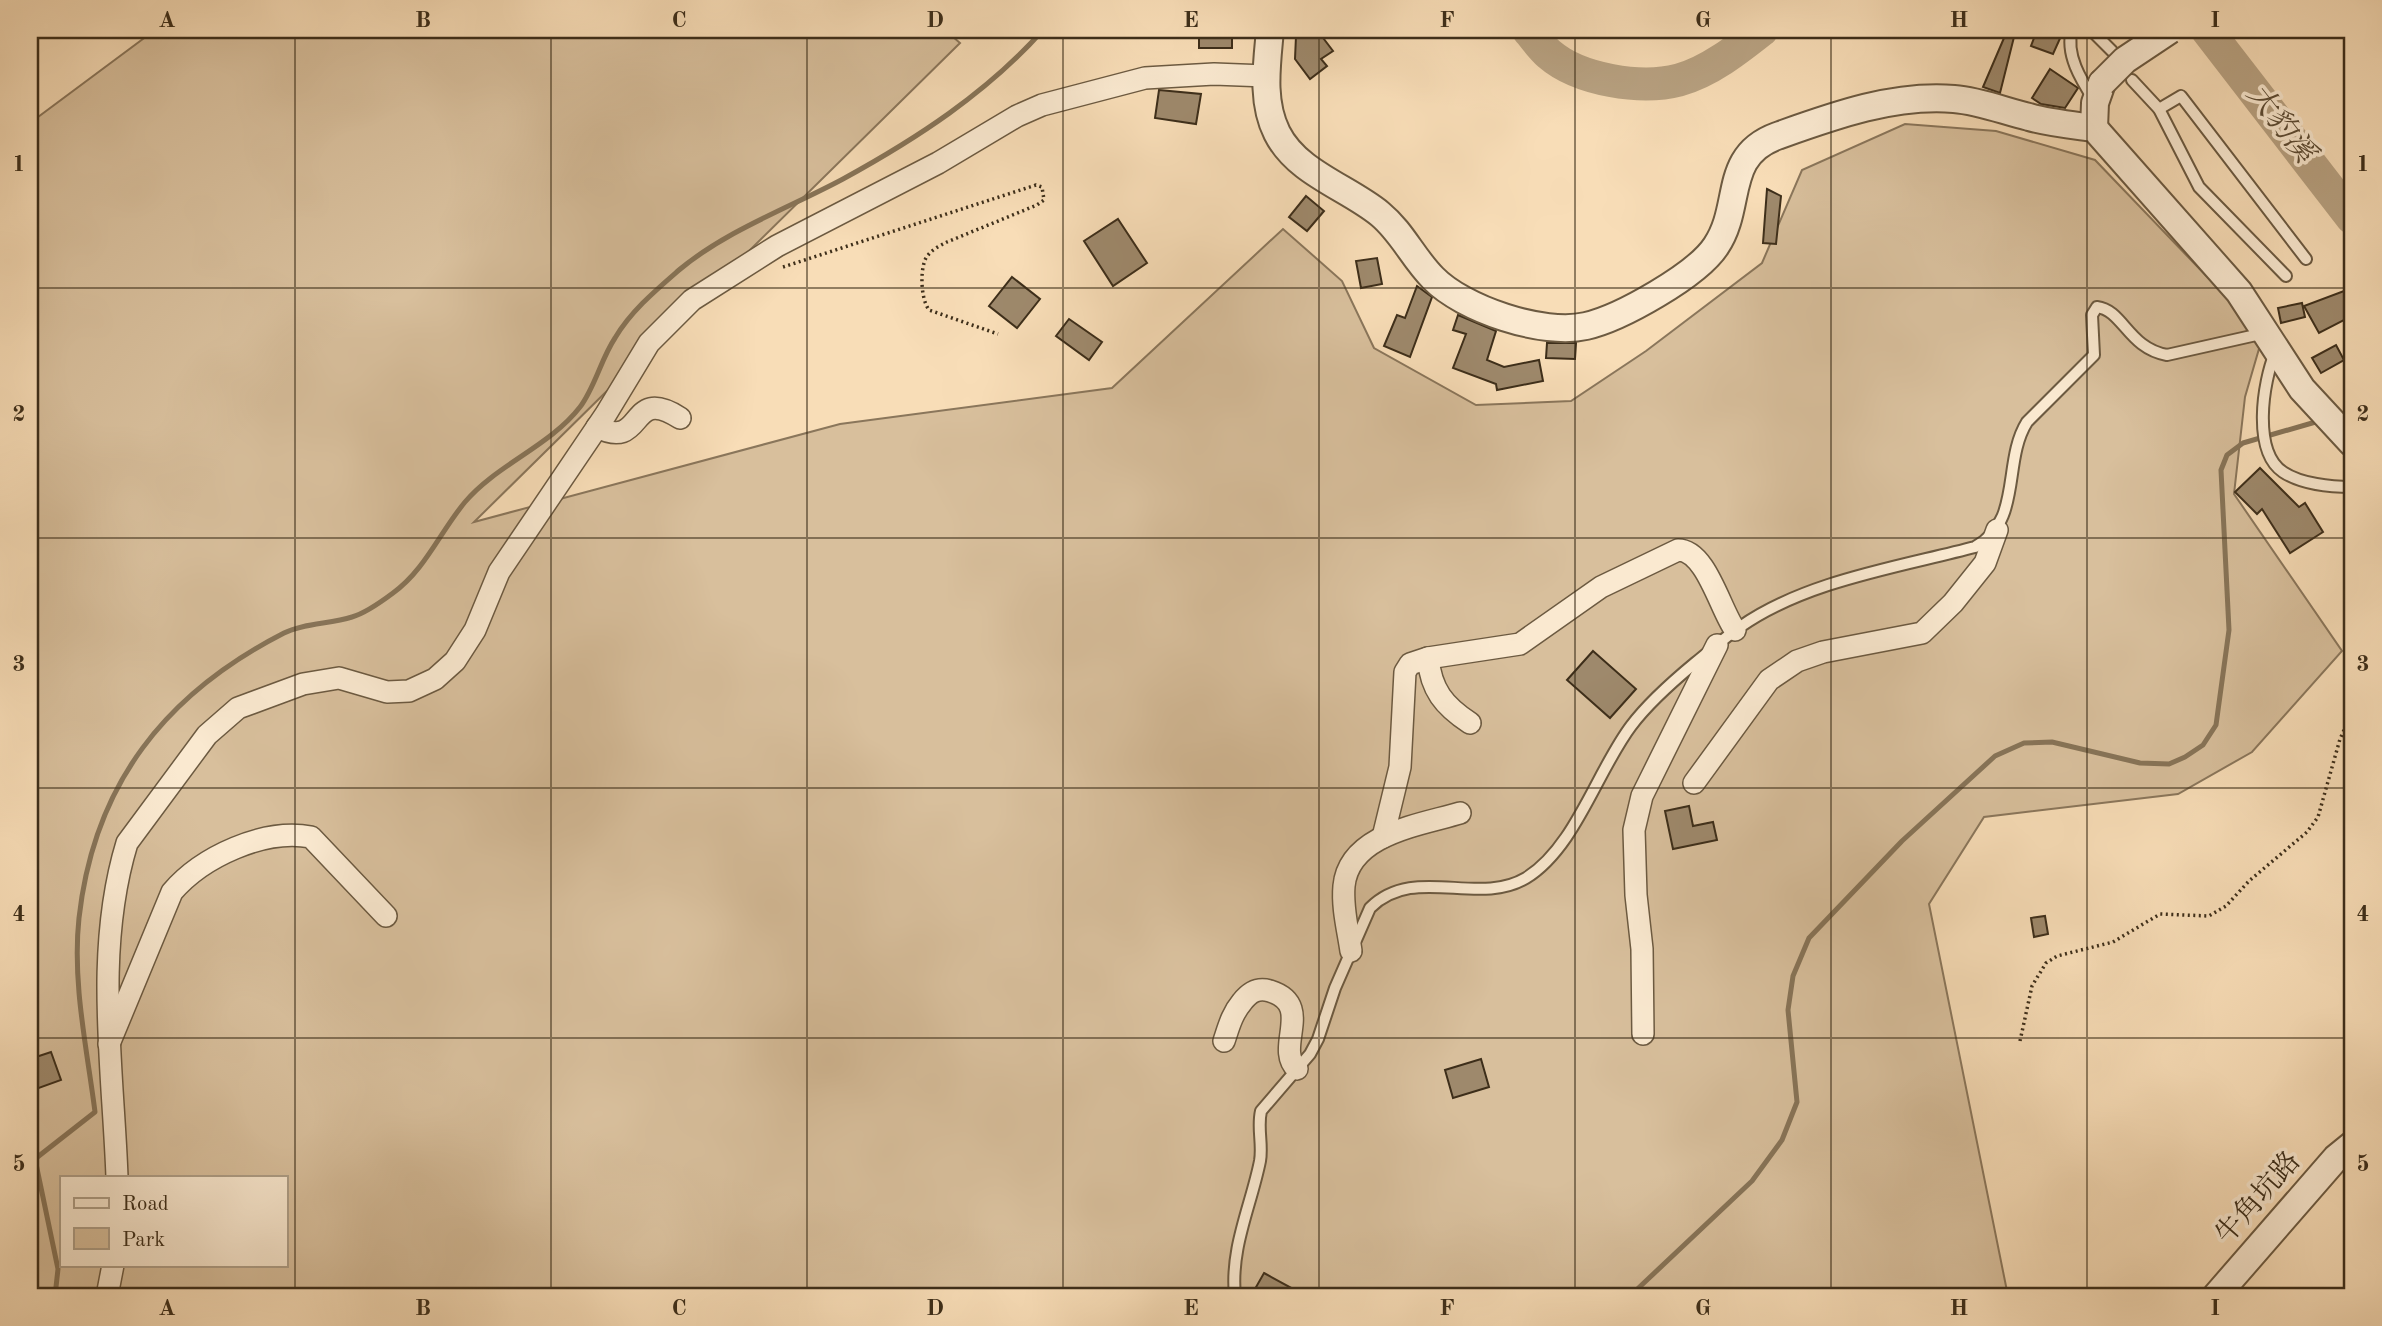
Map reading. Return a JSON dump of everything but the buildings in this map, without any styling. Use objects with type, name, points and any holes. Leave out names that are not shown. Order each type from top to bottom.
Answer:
[{"type":"street","points":[[1270,30],[1266,76],[1276,132],[1287,150],[1307,167],[1381,215],[1432,277],[1447,291],[1524,323],[1560,328],[1587,326],[1618,313],[1681,280],[1705,261],[1718,244],[1729,215],[1738,172],[1747,155],[1759,144],[1776,136],[1877,104],[1922,98],[1985,104],[2050,122],[2097,105],[2125,60],[2170,30]]},
{"type":"street","points":[[117,1176],[106,1020],[115,898],[127,843],[207,735],[238,708],[303,684],[339,678],[387,692],[409,691],[435,679],[455,662],[469,641],[499,572],[597,427],[649,343],[692,300],[777,246],[938,163],[1017,116],[1042,105],[1145,78],[1214,74],[1266,76]]},
{"type":"street","points":[[2097,105],[2239,292],[2302,389],[2352,443]]},
{"type":"street","points":[[597,427],[615,435],[622,433],[641,413],[656,407],[663,407],[680,418]]},
{"type":"street","points":[[1695,783],[1779,670],[1823,652],[1922,633],[1953,603],[1986,563],[1997,530]]},
{"type":"street","points":[[1383,837],[1400,767],[1405,672],[1410,664],[1428,658],[1520,644],[1601,587],[1678,550],[1687,550],[1699,559],[1735,631]]},
{"type":"street","points":[[1643,1034],[1642,948],[1636,895],[1634,830],[1642,796],[1717,645]]},
{"type":"street","points":[[1428,658],[1435,691],[1453,712],[1470,723]]},
{"type":"street","points":[[1351,951],[1343,900],[1344,883],[1360,856],[1383,837],[1460,813]]},
{"type":"street","points":[[108,1045],[172,892],[188,873],[215,856],[282,836],[312,838],[386,916]]},
{"type":"street","points":[[1224,1041],[1233,1013],[1248,994],[1267,990],[1284,998],[1290,1005],[1293,1020],[1289,1054],[1291,1063],[1297,1069]]},
{"type":"street","name":"牛角坑路","points":[[2216,1296],[2336,1157],[2352,1145]]},
{"type":"street","points":[[107,1296],[113,1266]]},
{"type":"lane","points":[[2072,30],[2069,40],[2074,60],[2097,105]]},
{"type":"lane","points":[[2091,30],[2112,51]]},
{"type":"lane","points":[[2132,80],[2159,109],[2199,187],[2286,276]]},
{"type":"lane","points":[[2159,109],[2181,96],[2306,259]]},
{"type":"lane","points":[[1235,1296],[1239,1232],[1261,1157],[1258,1123],[1261,1111],[1297,1069],[1318,1038],[1370,908],[1393,891],[1428,886],[1490,889],[1513,884],[1539,868],[1558,847],[1630,727],[1669,684],[1735,631],[1778,606],[1853,578],[1975,547],[1997,530],[2009,498],[2019,434],[2027,422],[2094,355],[2094,310],[2098,307],[2107,310],[2134,341],[2152,352],[2167,355],[2270,343],[2263,407],[2267,447],[2272,461],[2284,473],[2317,483],[2352,488]]},
{"type":"path","points":[[775,270],[1036,185],[1042,187],[1045,194],[1044,200],[1037,205],[934,248],[925,259],[923,292],[929,310],[998,334]]},
{"type":"path","points":[[2021,1041],[2032,986],[2046,963],[2057,956],[2113,942],[2160,914],[2209,916],[2226,906],[2249,881],[2307,832],[2318,817],[2340,739],[2352,712]]},
{"type":"green space","points":[[155,30],[945,30],[960,43],[474,522],[840,424],[1112,388],[1283,229],[1342,281],[1374,348],[1476,405],[1571,401],[1646,351],[1762,263],[1802,170],[1905,124],[1996,131],[2095,160],[2263,335],[2245,397],[2234,494],[2342,651],[2252,752],[2178,794],[1984,817],[1929,904],[2008,1296],[30,1296],[30,123]]},
{"type":"waterway","points":[[55,1296],[58,1269],[35,1159],[95,1112],[79,991],[79,918],[87,870],[101,826],[119,785],[142,748],[171,715],[204,684],[242,657],[292,630],[363,613],[404,584],[423,562],[465,502],[478,489],[568,421],[590,391],[621,328],[644,301],[679,270],[738,231],[843,179],[924,131],[998,74],[1043,30]]},
{"type":"waterway","name":"大豹溪","points":[[1528,30],[1549,54],[1577,70],[1611,80],[1647,84],[1679,80],[1712,66],[1762,30]]},
{"type":"waterway","name":"大豹溪","points":[[2207,30],[2352,218]]},
{"type":"waterway","points":[[2338,417],[2352,412]]},
{"type":"waterway","points":[[1630,1296],[1752,1181],[1782,1140],[1797,1102],[1788,1010],[1793,976],[1809,938],[1902,841],[1995,756],[2024,743],[2052,742],[2140,763],[2169,764],[2203,745],[2216,725],[2229,630],[2221,470],[2227,455],[2243,443],[2319,421]]}]
